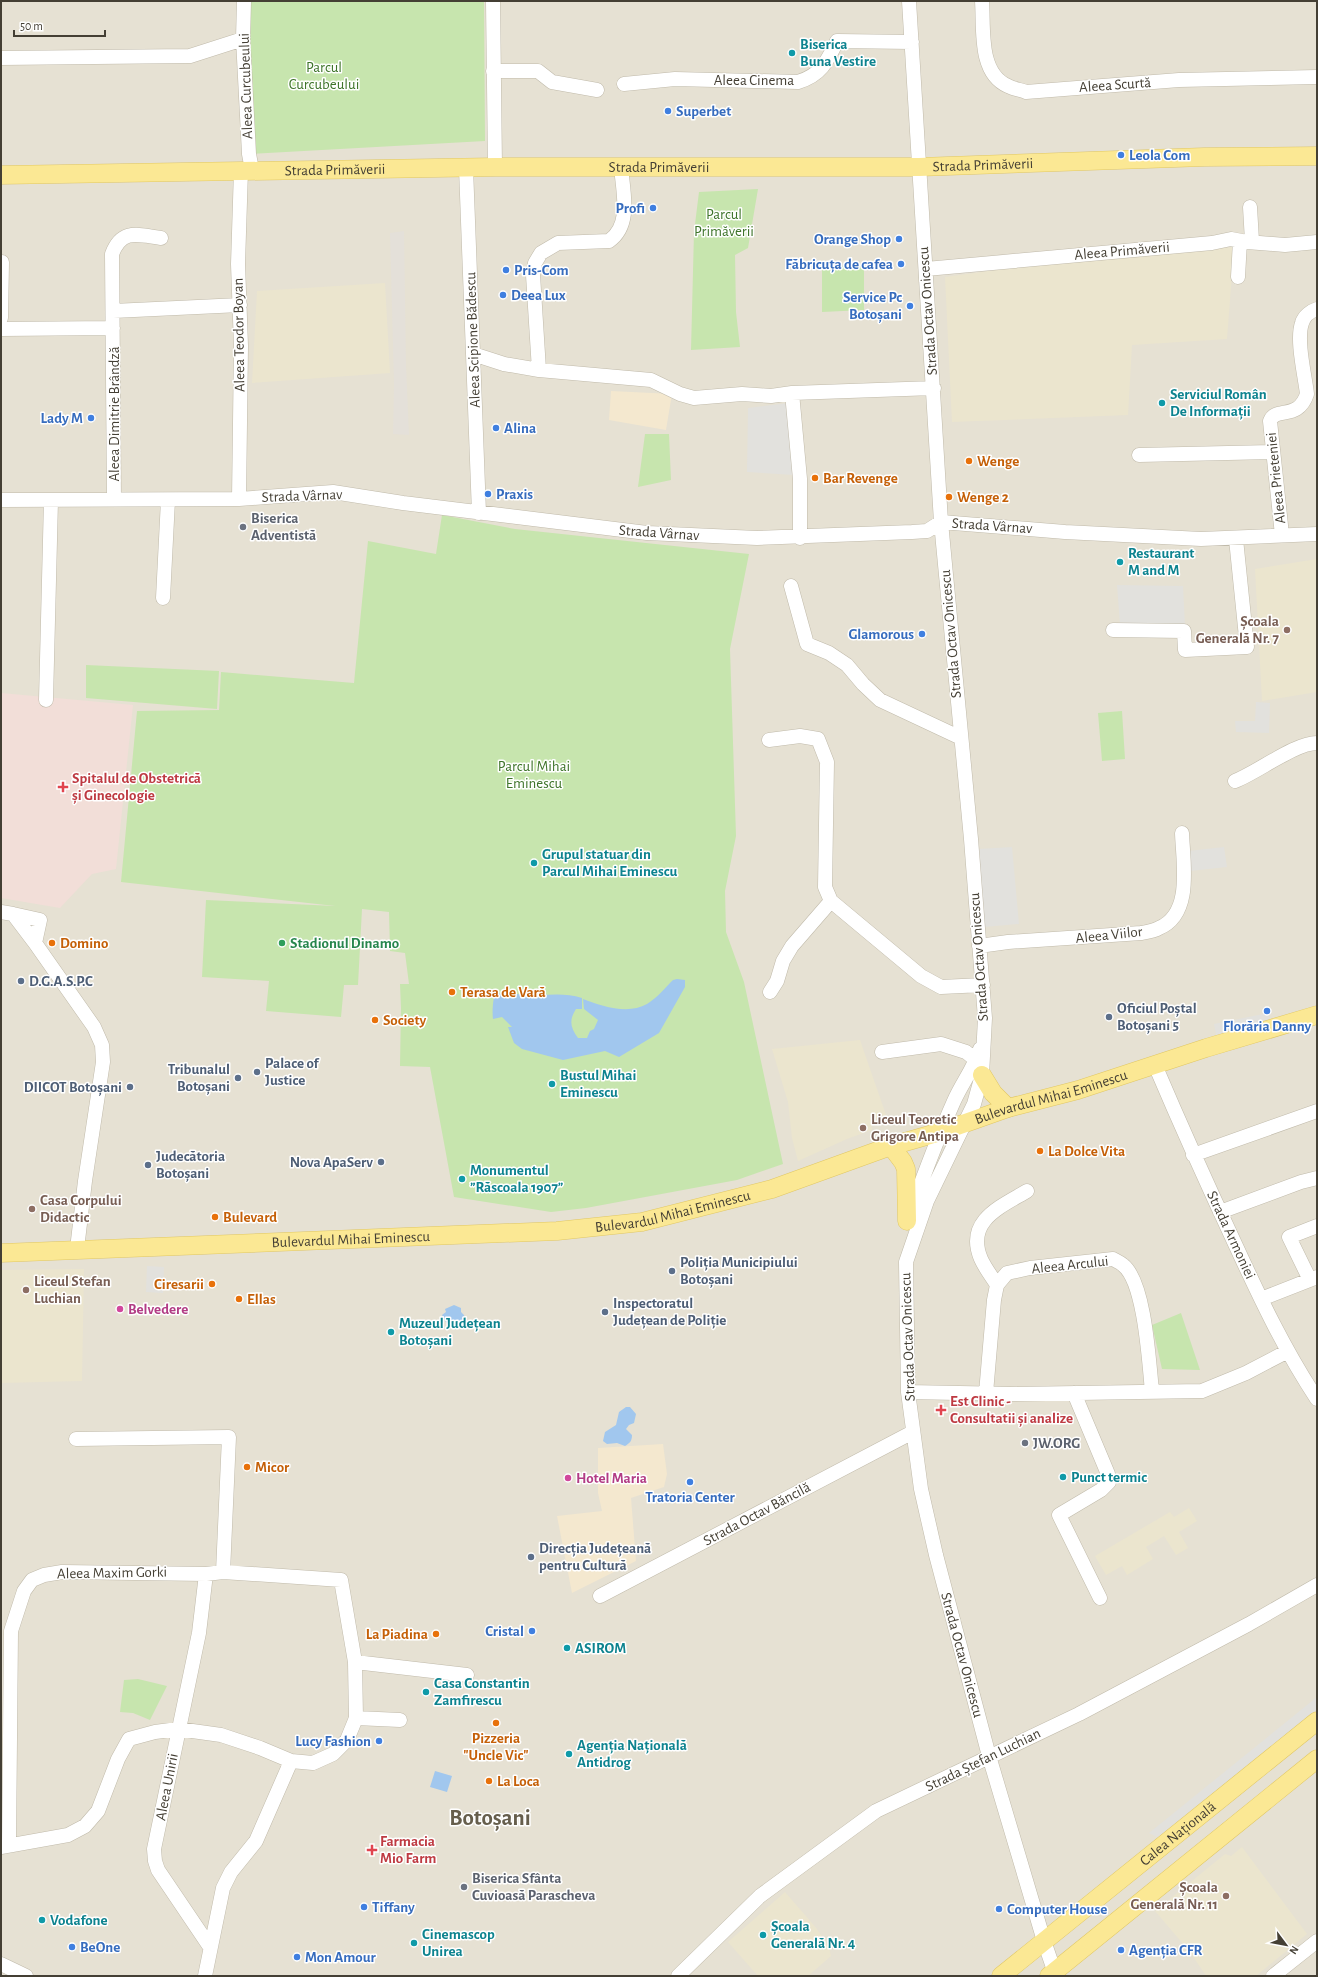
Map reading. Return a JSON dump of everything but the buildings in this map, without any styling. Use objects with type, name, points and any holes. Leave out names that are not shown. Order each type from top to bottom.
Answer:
[{"type":"main road","name":"Strada Primăverii","points":[[1,175],[495,167],[919,167],[1204,157],[1317,156]]},
{"type":"main road","name":"Bulevardul Mihai Eminescu","points":[[1,1253],[557,1231],[642,1222],[772,1189],[891,1146],[966,1124],[1008,1108],[1078,1090],[1206,1048],[1317,1015]]},
{"type":"main road","points":[[979,1067],[993,1093],[1008,1108]]},
{"type":"main road","points":[[891,1146],[903,1162],[906,1169],[907,1222]]},
{"type":"main road","name":"Calea Națională","points":[[1002,1976],[1317,1720]]},
{"type":"main road","name":"Calea Națională","points":[[1054,1975],[1317,1759]]},
{"type":"street","name":"Aleea Curcubeului","points":[[244,1],[243,39],[249,154],[246,170]]},
{"type":"street","points":[[494,1],[493,71],[495,167]]},
{"type":"street","name":"Strada Octav Onicescu","points":[[908,1],[912,42],[934,388],[941,522],[985,1018],[984,1039],[979,1067],[966,1124],[927,1201],[906,1262],[908,1392],[921,1489],[936,1555],[990,1756],[1054,1975]]},
{"type":"street","name":"Aleea Scurtă","points":[[982,1],[984,51],[987,64],[992,72],[1007,86],[1026,92],[1179,80],[1317,76]]},
{"type":"street","points":[[1,58],[190,56],[243,39]]},
{"type":"street","name":"Aleea Cinema","points":[[624,84],[675,79],[798,82],[814,76],[820,70],[827,61],[837,41],[912,42]]},
{"type":"street","points":[[493,71],[538,72],[552,82],[598,90]]},
{"type":"street","points":[[539,370],[533,275],[535,263],[541,253],[558,243],[609,241],[615,237],[621,228],[624,218],[621,167]]},
{"type":"street","name":"Aleea Scipione Bădescu","points":[[466,168],[480,513]]},
{"type":"street","name":"Aleea Teodor Boyan","points":[[239,499],[241,346],[238,264],[246,170]]},
{"type":"street","points":[[1238,277],[1246,241],[1250,207]]},
{"type":"street","name":"Aleea Dimitrie Brândză","points":[[114,500],[114,311],[112,254],[116,244],[122,238],[131,235],[161,238]]},
{"type":"street","name":"Aleea Primăverii","points":[[926,269],[1204,243],[1231,239],[1285,245],[1317,242]]},
{"type":"street","points":[[1,318],[2,262]]},
{"type":"street","points":[[114,311],[240,305]]},
{"type":"street","name":"Aleea Prieteniei","points":[[1282,535],[1270,428],[1272,417],[1278,413],[1292,412],[1300,408],[1308,394],[1300,341],[1302,323],[1310,311],[1317,309]]},
{"type":"street","name":"Aleea Dimitrie Brândză","points":[[1,329],[113,328]]},
{"type":"street","points":[[473,354],[504,364],[539,370],[651,380],[680,394],[694,398],[742,394],[771,396],[792,393],[934,388]]},
{"type":"street","points":[[792,393],[800,479],[800,538]]},
{"type":"street","points":[[1139,455],[1273,452]]},
{"type":"street","name":"Strada Vârnav","points":[[1,500],[239,499],[333,492],[480,513],[647,533],[735,538],[800,538],[927,531],[941,522],[1128,536],[1236,539],[1317,534]]},
{"type":"street","points":[[46,700],[51,500]]},
{"type":"street","points":[[163,598],[168,500]]},
{"type":"street","points":[[1113,630],[1184,631],[1185,650],[1247,647],[1236,539]]},
{"type":"street","points":[[791,586],[806,644],[829,653],[847,665],[863,684],[880,700],[961,738]]},
{"type":"street","points":[[769,740],[800,736],[818,739],[827,762],[825,887],[831,901],[921,976],[932,983],[942,987],[983,985]]},
{"type":"street","points":[[1235,781],[1251,775],[1298,748],[1317,743]]},
{"type":"street","name":"Aleea Viilor","points":[[979,946],[1008,942],[1141,933],[1160,928],[1179,910],[1183,898],[1182,833]]},
{"type":"street","points":[[770,992],[778,981],[783,961],[792,946],[831,901]]},
{"type":"street","points":[[7,913],[35,943],[94,1027],[102,1045],[103,1062],[85,1181],[77,1249]]},
{"type":"street","points":[[882,1052],[941,1044],[966,1052],[979,1067],[956,1096],[940,1132],[907,1222],[906,1262]]},
{"type":"street","name":"Strada Armoniei","points":[[1155,1065],[1193,1155],[1261,1299],[1288,1351],[1317,1400]]},
{"type":"street","points":[[1193,1155],[1317,1111]]},
{"type":"street","points":[[1220,1212],[1301,1182],[1317,1178]]},
{"type":"street","points":[[986,1393],[994,1300],[998,1285],[981,1259],[978,1244],[978,1230],[989,1214],[1027,1191]]},
{"type":"street","points":[[1261,1299],[1314,1278],[1289,1237],[1317,1226]]},
{"type":"street","name":"Aleea Arcului","points":[[998,1285],[1007,1273],[1030,1268],[1113,1259],[1124,1265],[1134,1280],[1146,1322],[1152,1391]]},
{"type":"street","points":[[908,1392],[1010,1394],[1202,1391],[1246,1373],[1288,1351]]},
{"type":"street","points":[[1074,1392],[1108,1474],[1109,1482],[1101,1490],[1059,1515],[1100,1598]]},
{"type":"street","name":"Strada Octav Băncilă","points":[[600,1596],[913,1432]]},
{"type":"street","points":[[76,1439],[229,1437],[223,1572]]},
{"type":"street","name":"Aleea Maxim Gorki","points":[[178,1729],[155,1732],[129,1739],[118,1759],[98,1811],[85,1826],[68,1835],[5,1846],[11,1631],[24,1591],[32,1580],[44,1575],[62,1572],[206,1574],[223,1572],[341,1580],[355,1662]]},
{"type":"street","name":"Aleea Unirii","points":[[206,1574],[199,1633],[154,1849],[155,1861],[158,1870],[210,1947]]},
{"type":"street","name":"Strada Ștefan Luchian","points":[[678,1976],[760,1896],[873,1814],[1106,1700],[1249,1624],[1317,1585]]},
{"type":"street","points":[[178,1729],[221,1736],[260,1748],[291,1761],[313,1763],[333,1754],[347,1740],[356,1718],[355,1662],[467,1675]]},
{"type":"street","points":[[356,1718],[400,1720]]},
{"type":"street","points":[[205,1976],[222,1888],[231,1872],[256,1841],[291,1761]]},
{"type":"street","points":[[1273,1976],[1317,1941]]},
{"type":"street","points":[[1,1964],[25,1976]]},
{"type":"street","points":[[16,1976],[25,1976]]},
{"type":"shaded area","name":"Botoșani","points":[[1,1],[1317,1],[1317,1976],[1,1976]]},
{"type":"shaded area","points":[[404,231],[406,365],[409,435],[393,434],[394,384],[390,233]]},
{"type":"shaded area","points":[[1234,247],[1227,339],[1132,345],[1128,415],[952,422],[945,277],[1032,265]]},
{"type":"shaded area","points":[[385,283],[390,373],[252,383],[257,291]]},
{"type":"shaded area","points":[[611,391],[672,394],[666,430],[609,420]]},
{"type":"shaded area","points":[[789,403],[794,475],[747,472],[748,408]]},
{"type":"shaded area","name":"Școala Generală Nr. 7","points":[[1317,559],[1317,692],[1262,701],[1255,569]]},
{"type":"shaded area","points":[[1117,585],[1183,586],[1185,626],[1120,625]]},
{"type":"shaded area","name":"Spitalul de Obstetrică și Ginecologie","points":[[1,693],[133,705],[116,869],[92,874],[60,908],[1,898]]},
{"type":"shaded area","points":[[1256,702],[1270,703],[1269,733],[1236,732],[1235,721],[1255,721]]},
{"type":"shaded area","points":[[1012,847],[1019,924],[984,927],[977,849]]},
{"type":"shaded area","points":[[1224,847],[1227,867],[1190,871],[1188,851]]},
{"type":"shaded area","points":[[1268,1013],[1271,1027],[1217,1039],[1214,1024]]},
{"type":"shaded area","points":[[860,1040],[886,1115],[871,1120],[872,1130],[847,1139],[798,1161],[792,1138],[788,1102],[772,1049]]},
{"type":"shaded area","points":[[147,1266],[164,1267],[163,1293],[146,1292]]},
{"type":"shaded area","points":[[84,1269],[82,1381],[1,1383],[1,1270]]},
{"type":"shaded area","points":[[663,1444],[667,1474],[664,1487],[631,1498],[636,1561],[572,1593],[557,1516],[602,1511],[598,1493],[598,1448]]},
{"type":"shaded area","points":[[1189,1508],[1197,1521],[1179,1532],[1188,1548],[1176,1555],[1164,1536],[1146,1547],[1153,1559],[1127,1575],[1122,1566],[1106,1575],[1095,1556],[1170,1512],[1174,1517]]},
{"type":"shaded area","points":[[1317,1697],[1317,1709],[1161,1839],[1149,1833]]},
{"type":"shaded area","name":"Școala Generală Nr. 11","points":[[1242,1847],[1307,1934],[1256,1976],[1206,1976],[1190,1952],[1155,1911],[1225,1854],[1231,1856]]},
{"type":"shaded area","name":"Școala Generală Nr. 4","points":[[785,1892],[817,1929],[829,1947],[831,1956],[808,1976],[758,1976],[728,1942]]},
{"type":"green space","name":"Parcul Curcubeului","points":[[248,1],[484,1],[485,141],[249,154]]},
{"type":"green space","name":"Parcul Primăverii","points":[[758,189],[748,248],[735,255],[736,312],[740,347],[691,350],[694,232],[699,192]]},
{"type":"green space","points":[[822,266],[864,266],[864,310],[822,312]]},
{"type":"green space","points":[[645,434],[669,434],[671,480],[638,487]]},
{"type":"green space","name":"Parcul Mihai Eminescu","points":[[442,515],[515,529],[749,554],[730,649],[736,836],[725,891],[726,932],[744,982],[783,1164],[737,1180],[586,1208],[551,1212],[454,1197],[430,1067],[400,1066],[400,984],[409,984],[405,953],[390,951],[389,912],[362,909],[358,985],[344,985],[341,1017],[266,1011],[269,981],[202,977],[206,900],[335,906],[121,882],[137,711],[219,710],[221,672],[354,683],[368,541],[436,554]]},
{"type":"green space","points":[[86,665],[219,671],[217,709],[86,698]]},
{"type":"green space","points":[[1122,711],[1125,759],[1102,761],[1098,713]]},
{"type":"green space","points":[[1181,1313],[1200,1370],[1162,1369],[1152,1325]]},
{"type":"green space","points":[[138,1679],[167,1686],[150,1720],[133,1713],[120,1712],[124,1680]]},
{"type":"water","points":[[673,980],[685,980],[685,987],[659,1033],[619,1057],[605,1051],[563,1060],[522,1049],[514,1043],[508,1027],[512,1027],[502,1017],[493,1019],[495,993],[576,996],[582,998],[582,1009],[576,1009],[571,1020],[571,1024],[578,1038],[587,1038],[590,1031],[594,1029],[598,1020],[584,1009],[583,999],[606,1007],[632,1009],[651,1002]]},
{"type":"water","points":[[454,1305],[461,1308],[461,1312],[465,1319],[454,1327],[451,1324],[447,1324],[442,1315],[446,1312],[445,1309]]},
{"type":"water","points":[[626,1407],[630,1407],[636,1414],[634,1423],[629,1425],[626,1429],[632,1435],[631,1440],[625,1446],[617,1443],[607,1444],[603,1441],[605,1432],[616,1425],[619,1412]]},
{"type":"water","points":[[435,1771],[452,1776],[447,1792],[430,1787]]},
{"type":"place","name":"Biserica Buna Vestire","points":[[792,53]]},
{"type":"place","name":"Superbet","points":[[668,111]]},
{"type":"place","name":"Leola Com","points":[[1121,155]]},
{"type":"place","name":"Profi","points":[[653,208]]},
{"type":"place","name":"Orange Shop","points":[[899,239]]},
{"type":"place","name":"Făbricuța de cafea","points":[[901,264]]},
{"type":"place","name":"Pris-Com","points":[[506,270]]},
{"type":"place","name":"Deea Lux","points":[[503,295]]},
{"type":"place","name":"Service Pc Botoșani","points":[[910,306]]},
{"type":"place","name":"Serviciul Român De Informații","points":[[1162,403]]},
{"type":"place","name":"Lady M","points":[[91,418]]},
{"type":"place","name":"Alina","points":[[496,428]]},
{"type":"place","name":"Wenge","points":[[969,461]]},
{"type":"place","name":"Bar Revenge","points":[[815,478]]},
{"type":"place","name":"Praxis","points":[[488,494]]},
{"type":"place","name":"Wenge 2","points":[[949,497]]},
{"type":"place","name":"Biserica Adventistă","points":[[243,527]]},
{"type":"place","name":"Restaurant M and M","points":[[1120,562]]},
{"type":"place","name":"Școala Generală Nr. 7","points":[[1287,630]]},
{"type":"place","name":"Glamorous","points":[[922,634]]},
{"type":"place","name":"Spitalul de Obstetrică și Ginecologie","points":[[63,787]]},
{"type":"place","name":"Grupul statuar din Parcul Mihai Eminescu","points":[[534,863]]},
{"type":"place","name":"Domino","points":[[52,943]]},
{"type":"place","name":"Stadionul Dinamo","points":[[282,943]]},
{"type":"place","name":"D.G.A.S.P.C","points":[[21,981]]},
{"type":"place","name":"Terasa de Vară","points":[[452,992]]},
{"type":"place","name":"Florăria Danny","points":[[1267,1011]]},
{"type":"place","name":"Oficiul Poștal Botoșani 5","points":[[1109,1017]]},
{"type":"place","name":"Society","points":[[375,1020]]},
{"type":"place","name":"Palace of Justice","points":[[257,1072]]},
{"type":"place","name":"Tribunalul Botoșani","points":[[238,1078]]},
{"type":"place","name":"Bustul Mihai Eminescu","points":[[552,1084]]},
{"type":"place","name":"DIICOT Botoșani","points":[[130,1087]]},
{"type":"place","name":"Liceul Teoretic Grigore Antipa","points":[[863,1128]]},
{"type":"place","name":"La Dolce Vita","points":[[1040,1151]]},
{"type":"place","name":"Nova ApaServ","points":[[381,1162]]},
{"type":"place","name":"Judecătoria Botoșani","points":[[148,1165]]},
{"type":"place","name":"Monumentul ”Răscoala 1907”","points":[[462,1179]]},
{"type":"place","name":"Casa Corpului Didactic","points":[[32,1209]]},
{"type":"place","name":"Bulevard","points":[[215,1217]]},
{"type":"place","name":"Poliția Municipiului Botoșani","points":[[672,1271]]},
{"type":"place","name":"Ciresarii","points":[[212,1284]]},
{"type":"place","name":"Liceul Stefan Luchian","points":[[26,1290]]},
{"type":"place","name":"Ellas","points":[[239,1299]]},
{"type":"place","name":"Belvedere","points":[[120,1309]]},
{"type":"place","name":"Inspectoratul Județean de Poliție","points":[[605,1312]]},
{"type":"place","name":"Muzeul Județean Botoșani","points":[[391,1332]]},
{"type":"place","name":"Est Clinic - Consultatii și analize","points":[[941,1410]]},
{"type":"place","name":"JW.ORG","points":[[1025,1443]]},
{"type":"place","name":"Micor","points":[[247,1467]]},
{"type":"place","name":"Punct termic","points":[[1063,1477]]},
{"type":"place","name":"Hotel Maria","points":[[568,1478]]},
{"type":"place","name":"Tratoria Center","points":[[690,1482]]},
{"type":"place","name":"Direcția Județeană pentru Cultură","points":[[531,1557]]},
{"type":"place","name":"Cristal","points":[[532,1631]]},
{"type":"place","name":"La Piadina","points":[[436,1634]]},
{"type":"place","name":"ASIROM","points":[[567,1648]]},
{"type":"place","name":"Casa Constantin Zamfirescu","points":[[426,1692]]},
{"type":"place","name":"Pizzeria \"Uncle Vic\"","points":[[496,1723]]},
{"type":"place","name":"Lucy Fashion","points":[[379,1741]]},
{"type":"place","name":"Agenția Națională Antidrog","points":[[569,1754]]},
{"type":"place","name":"La Loca","points":[[489,1781]]},
{"type":"place","name":"Farmacia Mio Farm","points":[[372,1850]]},
{"type":"place","name":"Biserica Sfânta Cuvioasă Parascheva","points":[[464,1887]]},
{"type":"place","name":"Școala Generală Nr. 11","points":[[1226,1896]]},
{"type":"place","name":"Tiffany","points":[[364,1907]]},
{"type":"place","name":"Computer House","points":[[999,1909]]},
{"type":"place","name":"Vodafone","points":[[42,1920]]},
{"type":"place","name":"Școala Generală Nr. 4","points":[[763,1935]]},
{"type":"place","name":"Cinemascop Unirea","points":[[414,1943]]},
{"type":"place","name":"BeOne","points":[[72,1947]]},
{"type":"place","name":"Agenția CFR","points":[[1121,1950]]},
{"type":"place","name":"Mon Amour","points":[[297,1957]]},
{"type":"district","name":"Botoșani","points":[[490,1818]]}]
